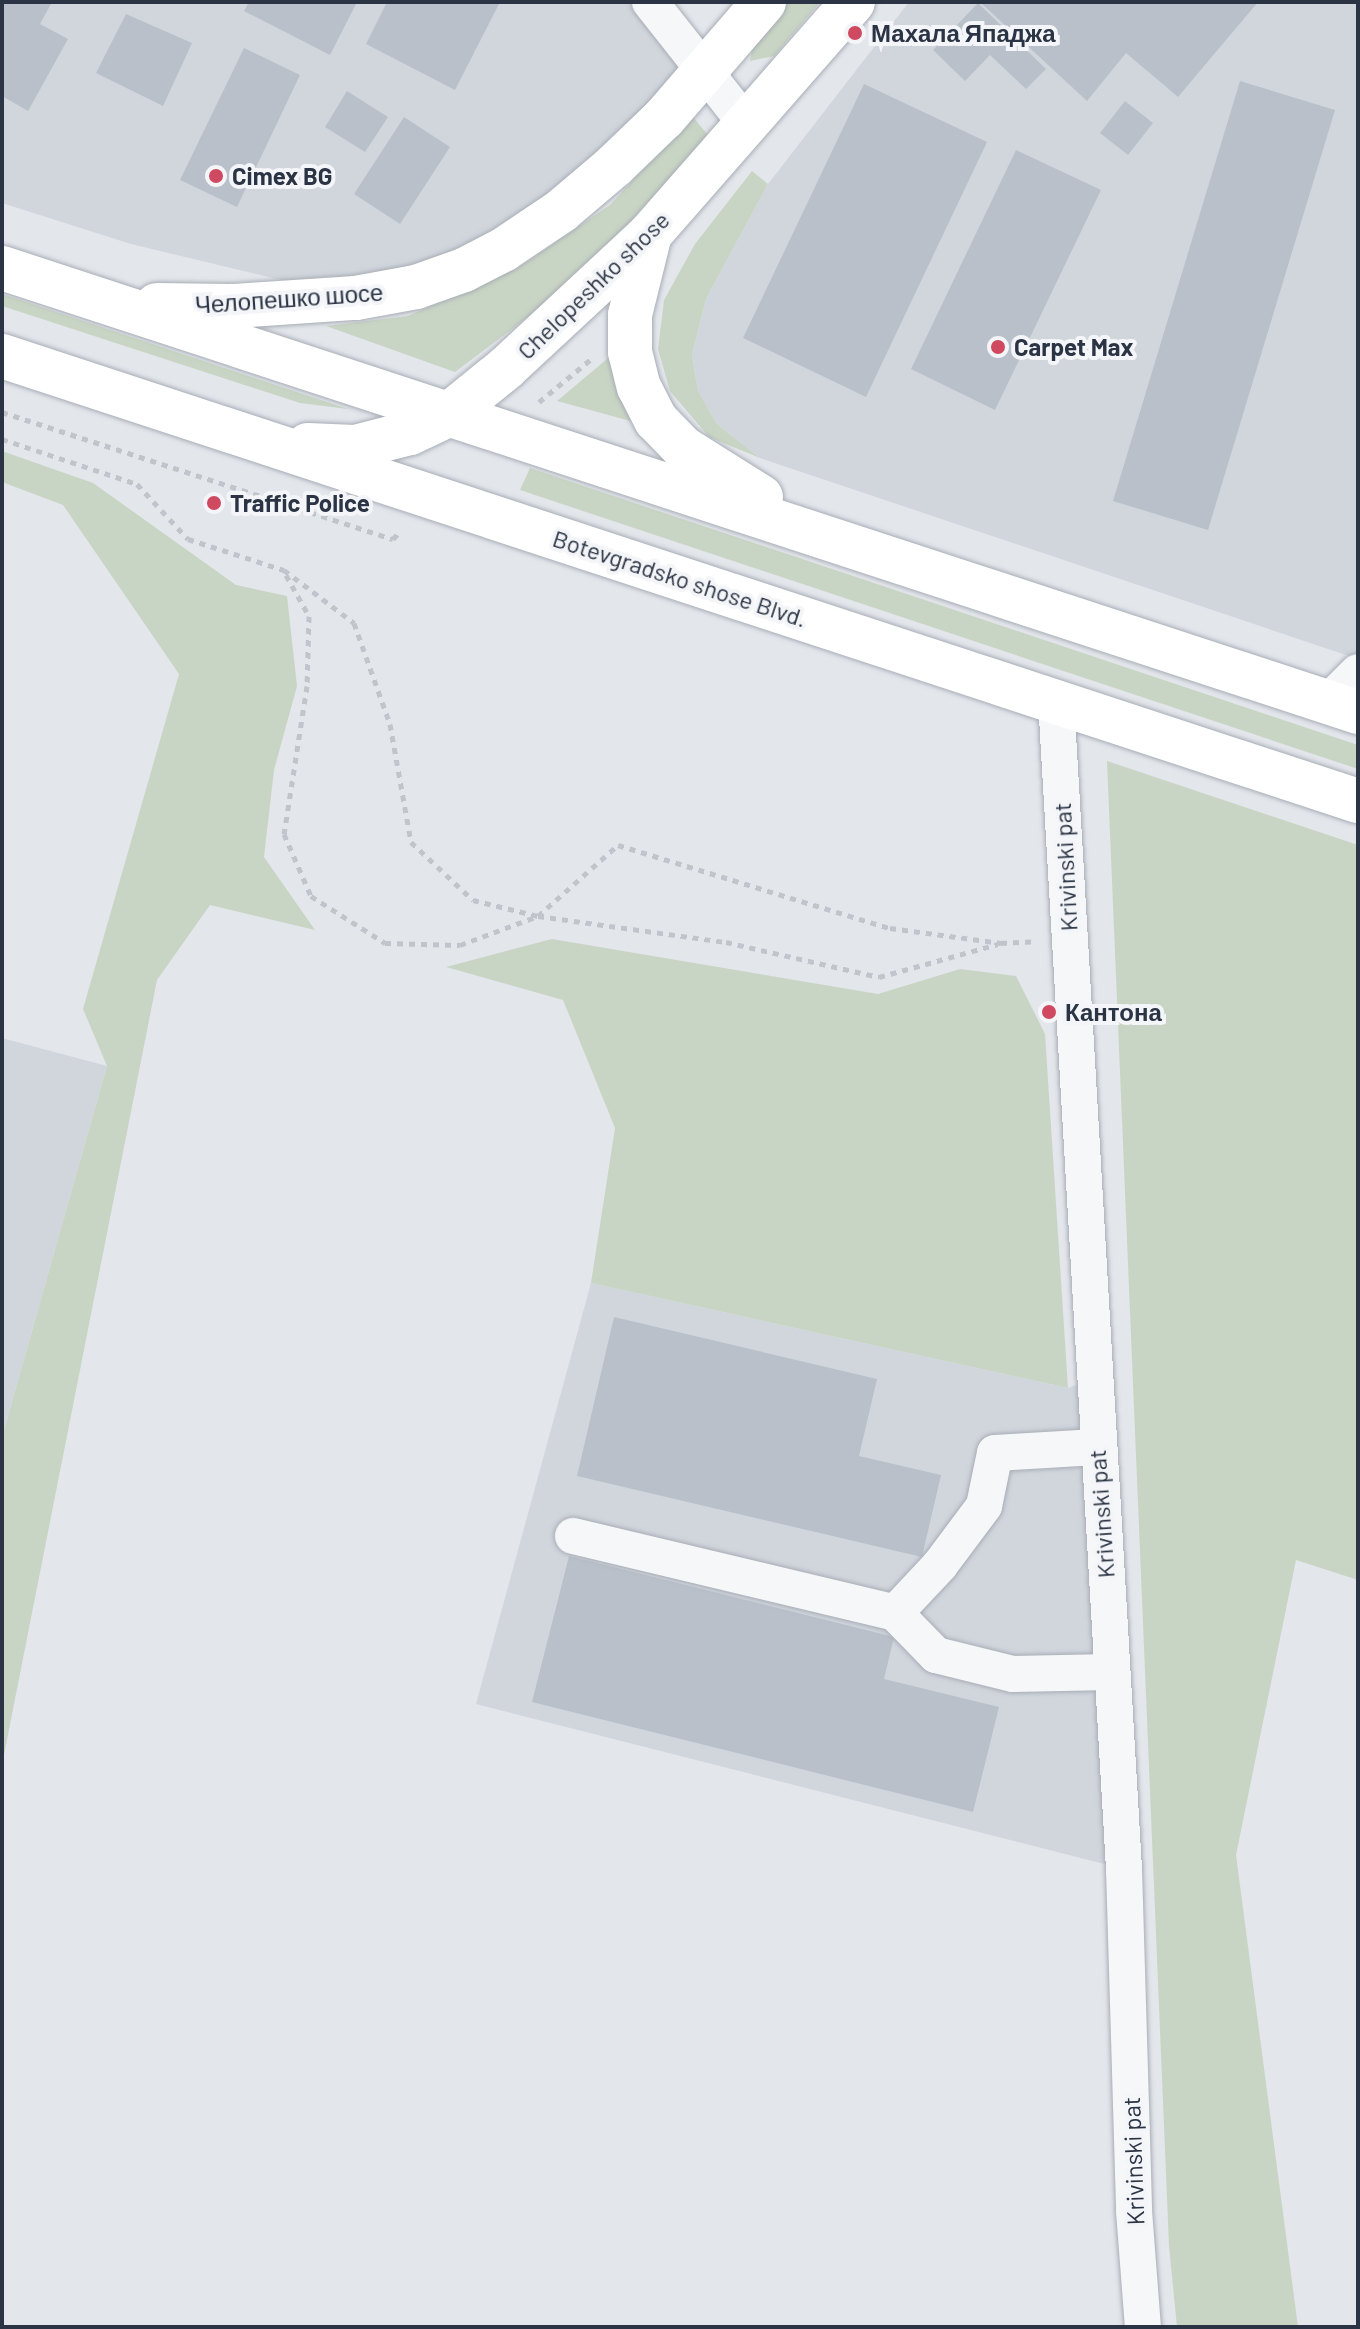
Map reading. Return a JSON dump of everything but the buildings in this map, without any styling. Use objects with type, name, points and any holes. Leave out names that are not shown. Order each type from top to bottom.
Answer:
[{"type":"main road","points":[[705,71],[764,2]]},
{"type":"main road","name":"Chelopeshko shose","points":[[265,444],[355,447],[410,433],[448,415],[580,302],[650,234],[853,2]]},
{"type":"main road","name":"Челопешко шосе","points":[[114,305],[234,306],[356,298],[416,287],[464,270],[503,250],[561,211],[664,118],[705,71]]},
{"type":"main road","points":[[650,234],[630,315],[630,352],[639,387],[656,420],[683,448],[717,473],[840,541]]},
{"type":"main road","points":[[2,268],[1343,707]]},
{"type":"main road","name":"Botevgradsko shose Blvd.","points":[[2,356],[1358,801]]},
{"type":"street","points":[[650,2],[747,125]]},
{"type":"street","points":[[1343,707],[1358,672]]},
{"type":"street","name":"Krivinski pat","points":[[1056,700],[1097,1447],[1124,1869],[1134,2211],[1143,2327]]},
{"type":"street","points":[[895,1613],[940,1565],[984,1506],[995,1453],[1097,1447]]},
{"type":"street","points":[[573,1536],[895,1613],[936,1655],[1013,1674],[1111,1672]]},
{"type":"path","points":[[539,403],[600,352]]},
{"type":"path","points":[[2,412],[393,539],[401,530]]},
{"type":"path","points":[[2,439],[137,484],[188,539],[284,570],[354,623],[390,724],[411,842],[473,900],[538,916],[726,942],[879,977],[1001,943]]},
{"type":"path","points":[[284,570],[309,616],[307,686],[284,834],[311,896],[385,943],[460,945],[538,916],[618,845],[890,928],[1001,943],[1069,940]]},
{"type":"shaded area","points":[[2,2],[650,2],[705,71],[561,211],[356,298],[131,244],[2,203]]},
{"type":"shaded area","points":[[909,2],[1358,2],[1358,659],[760,458],[717,424],[698,391],[692,355],[706,299],[768,184]]},
{"type":"shaded area","points":[[2,1038],[107,1066],[2,1437]]},
{"type":"shaded area","points":[[591,1283],[1068,1388],[1093,1379],[1124,1869],[476,1704]]},
{"type":"green space","points":[[789,2],[820,2],[774,56],[750,61],[752,50],[762,34]]},
{"type":"green space","points":[[692,116],[708,135],[629,223],[537,310],[455,372],[326,326],[408,316],[518,268],[610,205]]},
{"type":"green space","points":[[752,171],[768,184],[706,299],[692,355],[698,391],[717,424],[760,458],[709,437],[670,391],[658,349],[664,300],[695,244]]},
{"type":"green space","points":[[2,294],[348,409],[300,403],[2,306]]},
{"type":"green space","points":[[613,354],[645,425],[557,401]]},
{"type":"green space","points":[[2,451],[93,483],[236,585],[287,596],[297,686],[274,770],[264,857],[315,930],[210,905],[157,980],[2,1765],[2,1437],[107,1066],[83,1009],[179,674],[63,505],[2,482]]},
{"type":"green space","points":[[530,468],[1358,745],[1358,769],[520,490]]},
{"type":"green space","points":[[1107,761],[1358,845],[1358,1580],[1296,1560],[1236,1855],[1298,2327],[1177,2327],[1169,2246]]},
{"type":"green space","points":[[552,939],[878,994],[960,969],[1016,976],[1045,1034],[1068,1388],[591,1283],[615,1128],[563,1000],[446,967]]},
{"type":"place","name":"Махала Япаджа","points":[[855,33]]},
{"type":"place","name":"Cimex BG","points":[[216,176]]},
{"type":"place","name":"Carpet Max","points":[[998,347]]},
{"type":"place","name":"Traffic Police","points":[[214,503]]},
{"type":"place","name":"Кантона","points":[[1049,1012]]}]
